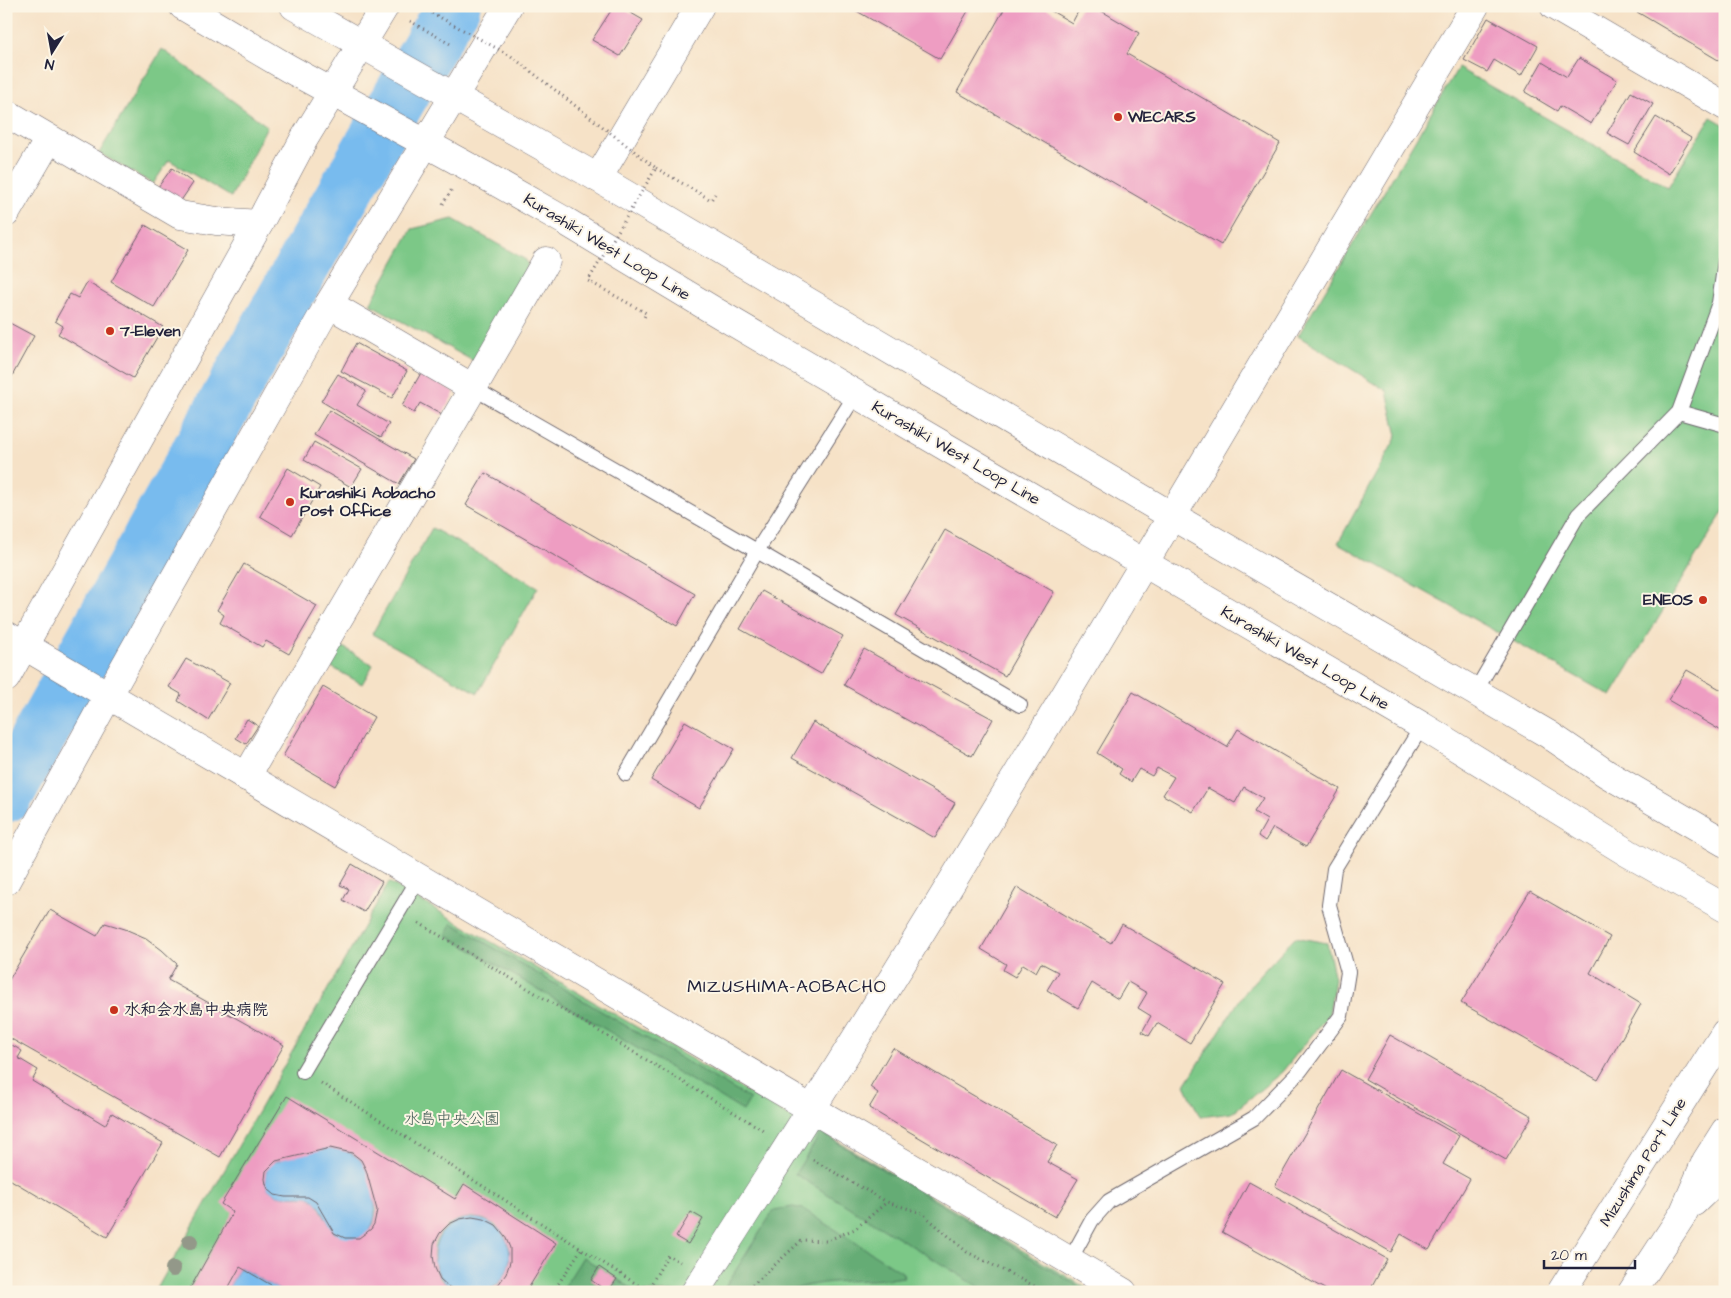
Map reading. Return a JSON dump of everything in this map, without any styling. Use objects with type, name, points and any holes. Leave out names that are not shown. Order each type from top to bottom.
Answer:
[{"type":"street","name":"Kurashiki West Loop Line","points":[[183,6],[565,222],[1422,726],[1628,853],[1725,908]]},
{"type":"street","points":[[294,6],[598,178],[1172,516],[1548,734],[1607,774],[1725,842]]},
{"type":"street","points":[[6,678],[15,641],[259,224],[304,139],[385,6]]},
{"type":"street","points":[[6,881],[108,696],[330,304],[508,6]]},
{"type":"street","points":[[598,178],[700,6]]},
{"type":"street","points":[[694,1292],[813,1108],[1144,564],[1474,6]]},
{"type":"street","points":[[1554,6],[1725,106]]},
{"type":"street","points":[[6,113],[180,215],[216,221],[259,224]]},
{"type":"street","points":[[6,213],[49,139]]},
{"type":"street","points":[[246,777],[474,388],[546,261]]},
{"type":"street","points":[[330,304],[474,388]]},
{"type":"street","points":[[15,641],[813,1108],[1123,1292]]},
{"type":"street","name":"Mizushima Port Line","points":[[1561,1292],[1725,1033]]},
{"type":"street","points":[[1632,1292],[1682,1214],[1706,1161],[1725,1131]]},
{"type":"street","points":[[1682,1214],[1725,1172]]},
{"type":"lane","points":[[1476,692],[1578,516],[1679,412],[1722,304],[1725,261]]},
{"type":"lane","points":[[474,388],[1020,705]]},
{"type":"lane","points":[[626,774],[757,551],[856,394]]},
{"type":"lane","points":[[1679,412],[1725,425]]},
{"type":"lane","points":[[1070,1260],[1092,1220],[1109,1201],[1254,1118],[1300,1071],[1341,1016],[1348,972],[1329,906],[1334,869],[1422,726]]},
{"type":"lane","points":[[303,1072],[419,878]]},
{"type":"path","points":[[419,6],[511,56],[656,168],[711,200],[714,194]]},
{"type":"path","points":[[411,21],[446,42]]},
{"type":"path","points":[[643,320],[646,313],[588,281],[656,168]]},
{"type":"path","points":[[400,911],[788,1146],[887,1202],[922,1212],[967,1252],[1046,1292]]},
{"type":"path","points":[[303,1072],[648,1291],[668,1255],[686,1266]]},
{"type":"path","points":[[745,1292],[802,1240],[826,1241],[855,1228],[887,1202]]},
{"type":"path","points":[[553,1292],[582,1248]]},
{"type":"green space","points":[[162,49],[267,126],[231,197],[169,160],[153,184],[99,153]]},
{"type":"green space","points":[[1458,68],[1668,187],[1711,117],[1725,125],[1725,509],[1611,696],[1338,543],[1397,436],[1387,391],[1298,336]]},
{"type":"green space","points":[[453,219],[526,260],[528,266],[475,362],[370,304],[412,229]]},
{"type":"green space","points":[[432,528],[538,587],[478,693],[372,634]]},
{"type":"green space","points":[[338,644],[373,665],[362,684],[326,664]]},
{"type":"green space","name":"水島中央公園","points":[[389,882],[785,1114],[820,1131],[1093,1292],[155,1292]]},
{"type":"green space","points":[[452,923],[750,1099],[743,1111],[446,935]]},
{"type":"green space","points":[[1295,937],[1327,943],[1335,979],[1329,1014],[1282,1072],[1232,1113],[1200,1117],[1185,1085],[1246,990]]},
{"type":"green space","points":[[821,1133],[1088,1292],[987,1292],[795,1174]]},
{"type":"green space","points":[[793,1207],[803,1209],[902,1272],[904,1277],[830,1282],[801,1287],[787,1292],[722,1292],[774,1210]]},
{"type":"green space","points":[[583,1257],[637,1292],[561,1292]]},
{"type":"water","points":[[330,1148],[355,1155],[361,1161],[374,1193],[375,1211],[372,1226],[369,1231],[354,1239],[337,1235],[332,1230],[316,1202],[310,1198],[277,1195],[270,1191],[266,1185],[266,1171],[276,1161]]},
{"type":"water","points":[[465,1218],[479,1218],[493,1224],[504,1235],[508,1241],[510,1256],[508,1271],[499,1283],[487,1292],[465,1294],[451,1288],[440,1277],[434,1263],[434,1249],[440,1235],[451,1224]]},
{"type":"water","points":[[240,1267],[283,1292],[226,1292]]},
{"type":"building","points":[[614,6],[619,6],[643,20],[620,56],[592,40]]},
{"type":"building","points":[[848,6],[971,6],[940,59]]},
{"type":"building","name":"WECARS","points":[[1006,6],[1043,6],[1072,23],[1081,6],[1093,6],[1139,33],[1127,54],[1280,143],[1221,245],[957,92]]},
{"type":"building","points":[[1627,6],[1725,6],[1725,64]]},
{"type":"building","points":[[1488,18],[1538,46],[1521,76],[1494,60],[1487,72],[1464,60]]},
{"type":"building","points":[[1579,58],[1617,80],[1591,124],[1560,106],[1557,111],[1525,92],[1542,62],[1567,77]]},
{"type":"building","points":[[1631,92],[1653,104],[1629,145],[1607,133]]},
{"type":"building","points":[[1656,117],[1691,138],[1669,174],[1634,152]]},
{"type":"building","points":[[172,168],[193,183],[180,202],[158,187]]},
{"type":"building","points":[[145,225],[188,250],[154,307],[111,282]]},
{"type":"building","name":"7-Eleven","points":[[87,282],[163,327],[133,378],[58,334],[63,326],[55,321],[70,294],[78,298]]},
{"type":"building","points":[[6,321],[34,336],[6,387]]},
{"type":"building","points":[[356,343],[407,371],[392,398],[341,371]]},
{"type":"building","points":[[421,373],[455,392],[442,415],[420,403],[414,413],[402,406]]},
{"type":"building","points":[[338,374],[366,391],[357,405],[389,424],[381,437],[321,401]]},
{"type":"building","points":[[329,410],[414,459],[399,484],[314,435]]},
{"type":"building","points":[[314,442],[362,469],[351,487],[304,460]]},
{"type":"building","points":[[288,468],[320,487],[292,535],[260,516]]},
{"type":"building","points":[[485,473],[695,594],[677,626],[466,505]]},
{"type":"building","points":[[945,530],[1054,592],[1005,676],[896,615]]},
{"type":"building","points":[[244,564],[317,606],[289,654],[266,641],[262,647],[220,623],[224,615],[217,610]]},
{"type":"building","points":[[762,591],[843,636],[821,674],[740,629]]},
{"type":"building","points":[[864,649],[993,719],[972,756],[844,685]]},
{"type":"building","points":[[186,659],[230,683],[208,720],[178,701],[181,694],[169,687]]},
{"type":"building","points":[[1687,670],[1725,692],[1725,733],[1668,700]]},
{"type":"building","points":[[323,687],[374,717],[335,786],[283,756]]},
{"type":"building","points":[[1133,692],[1227,747],[1238,729],[1340,789],[1306,847],[1273,828],[1265,841],[1258,836],[1267,820],[1254,812],[1263,798],[1244,787],[1235,803],[1208,788],[1193,812],[1163,795],[1174,777],[1157,768],[1152,776],[1139,769],[1131,782],[1119,774],[1122,769],[1097,753]]},
{"type":"building","points":[[247,719],[258,726],[246,744],[236,738]]},
{"type":"building","points":[[685,721],[734,749],[699,808],[651,780]]},
{"type":"building","points":[[813,722],[955,803],[935,838],[792,758]]},
{"type":"building","points":[[352,864],[382,882],[364,912],[343,900],[349,889],[340,885]]},
{"type":"building","points":[[1017,887],[1111,943],[1122,924],[1225,984],[1190,1043],[1157,1023],[1149,1036],[1142,1032],[1151,1016],[1138,1008],[1147,993],[1128,982],[1118,999],[1092,983],[1078,1008],[1047,990],[1058,972],[1041,963],[1036,972],[1023,964],[1015,977],[1003,970],[1006,964],[981,949]]},
{"type":"building","points":[[1530,891],[1610,937],[1590,973],[1641,1004],[1598,1080],[1461,1003]]},
{"type":"building","name":"水和会水島中央病院","points":[[50,910],[97,936],[105,923],[146,938],[177,964],[168,980],[284,1045],[220,1157],[6,1036],[6,985]]},
{"type":"building","points":[[1390,1035],[1532,1116],[1506,1160],[1365,1079]]},
{"type":"building","points":[[12,1045],[22,1051],[18,1058],[38,1070],[32,1081],[105,1125],[112,1113],[163,1143],[107,1237],[6,1177],[6,1051],[8,1052]]},
{"type":"building","points":[[893,1048],[1057,1145],[1047,1162],[1078,1179],[1055,1217],[869,1108],[878,1093],[870,1087]]},
{"type":"building","points":[[1341,1070],[1459,1136],[1443,1164],[1470,1179],[1429,1250],[1401,1234],[1391,1252],[1275,1186]]},
{"type":"building","points":[[287,1096],[455,1199],[464,1184],[556,1243],[526,1292],[487,1292],[498,1285],[506,1274],[510,1262],[510,1248],[505,1236],[496,1225],[484,1219],[472,1217],[460,1219],[449,1224],[440,1233],[434,1244],[435,1268],[440,1279],[457,1292],[283,1292],[240,1267],[226,1292],[188,1292],[233,1212],[221,1204]],"holes":[[[330,1148],[352,1153],[361,1160],[366,1170],[377,1210],[371,1229],[359,1238],[345,1238],[334,1233],[316,1202],[308,1197],[275,1195],[268,1189],[266,1184],[266,1171],[276,1161]]]},
{"type":"building","points":[[1249,1182],[1387,1259],[1369,1292],[1330,1292],[1222,1232]]},
{"type":"building","points":[[691,1212],[703,1219],[688,1244],[676,1237]]},
{"type":"building","points":[[599,1267],[617,1279],[608,1292],[591,1280]]},
{"type":"waterway","points":[[6,758],[428,6]]},
{"type":"waterway","points":[[6,795],[325,226],[453,6]]},
{"type":"place","name":"WECARS","points":[[1118,117]]},
{"type":"place","name":"7-Eleven","points":[[110,331]]},
{"type":"place","name":"Kurashiki Aobacho Post Office","points":[[290,502]]},
{"type":"place","name":"ENEOS","points":[[1703,600]]},
{"type":"place","name":"水和会水島中央病院","points":[[114,1010]]},
{"type":"district","name":"MIZUSHIMA-AOBACHO","points":[[787,986]]}]
